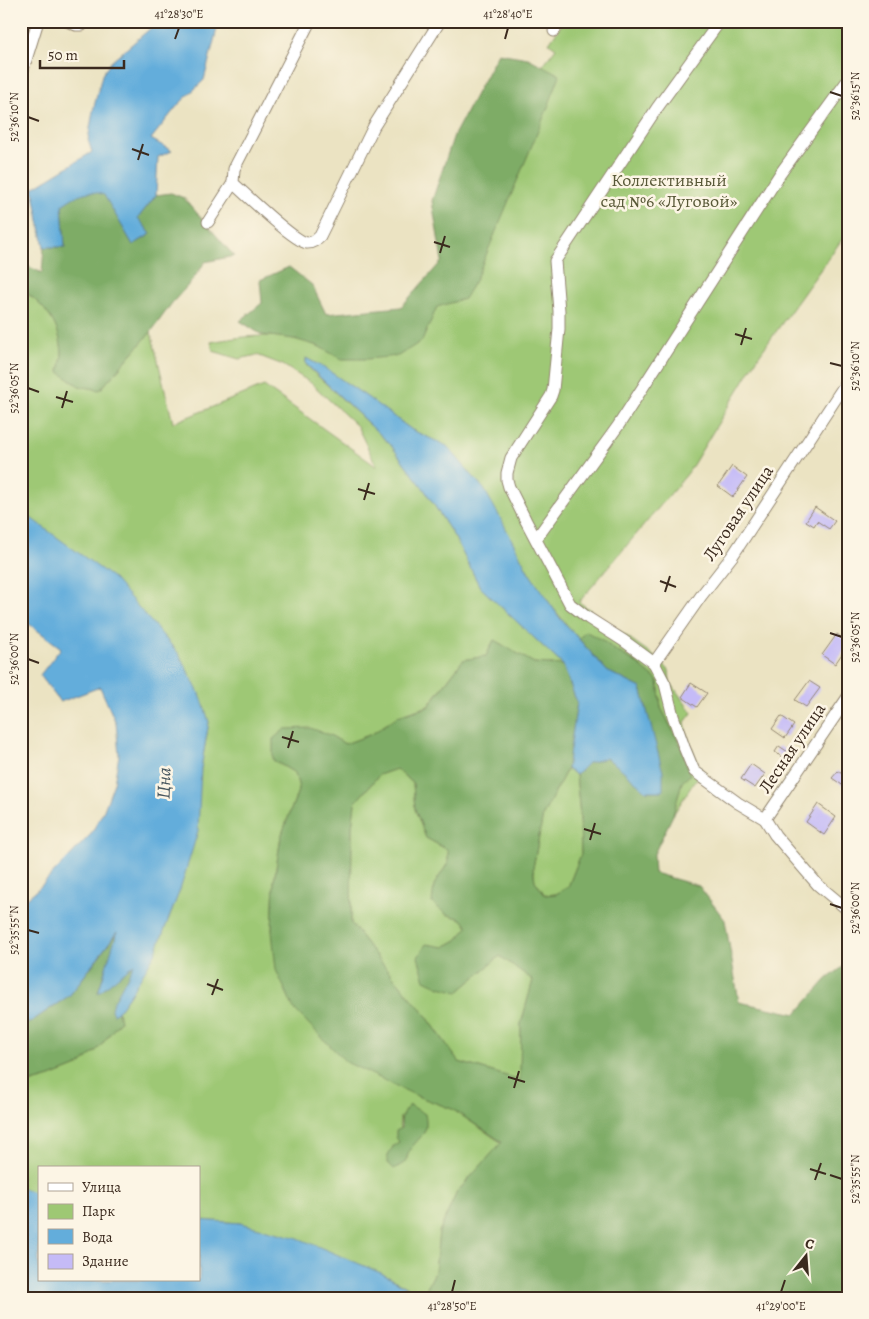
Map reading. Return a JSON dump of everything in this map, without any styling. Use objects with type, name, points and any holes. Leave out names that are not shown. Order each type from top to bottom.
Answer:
[{"type":"street","points":[[21,76],[38,21]]},
{"type":"street","points":[[67,21],[76,25],[82,25],[84,21]]},
{"type":"street","points":[[208,222],[234,183],[234,169],[310,21]]},
{"type":"street","points":[[234,183],[300,241],[310,243],[315,241],[320,236],[374,126],[440,21]]},
{"type":"street","points":[[720,21],[657,108],[555,261],[560,311],[551,396],[511,458],[507,473],[510,487],[570,604],[654,663],[665,684],[673,716],[694,771],[738,803],[765,819],[775,835],[818,885],[848,910]]},
{"type":"street","points":[[536,540],[618,426],[780,174],[848,80]]},
{"type":"street","name":"Луговая улица","points":[[654,663],[701,596],[733,555],[848,380]]},
{"type":"street","name":"Лесная улица","points":[[765,819],[848,697]]},
{"type":"green space","name":"Коллективный сад №6 «Луговой»","points":[[564,21],[848,21],[848,231],[760,354],[688,473],[579,602],[650,653],[669,670],[670,682],[692,713],[685,722],[687,735],[699,766],[709,777],[696,779],[673,815],[682,782],[681,746],[661,708],[658,681],[634,661],[616,651],[602,640],[585,632],[579,639],[539,589],[520,556],[442,444],[412,430],[326,369],[306,358],[306,365],[390,444],[424,489],[455,538],[480,587],[563,665],[534,663],[494,640],[486,656],[463,660],[428,706],[398,716],[372,734],[345,744],[330,735],[273,760],[295,773],[299,788],[281,837],[274,881],[272,931],[417,1096],[452,1109],[502,1143],[457,1192],[439,1232],[435,1272],[423,1296],[381,1273],[240,1223],[200,1220],[200,1166],[38,1166],[38,1194],[21,1188],[21,1082],[25,1084],[50,1077],[80,1065],[99,1048],[119,1021],[118,1011],[133,990],[201,768],[209,722],[32,519],[21,511],[21,289],[44,308],[54,324],[61,342],[62,353],[59,372],[100,390],[151,332],[173,423],[264,386],[377,467],[357,426],[311,383],[283,365],[257,355],[239,359],[213,351],[211,342],[251,336],[292,338],[318,346],[341,359],[422,341],[529,83],[556,48],[549,43]],"holes":[[[400,1117],[408,1152],[406,1162],[392,1147],[399,1142]]]},
{"type":"green space","points":[[498,53],[528,58],[560,75],[476,279],[464,299],[437,307],[422,341],[398,356],[341,359],[318,346],[294,339],[262,335],[240,321],[262,303],[260,280],[289,267],[312,285],[326,314],[401,307],[442,261],[432,201],[454,135]]},
{"type":"green space","points":[[95,191],[104,194],[133,245],[151,234],[138,218],[156,195],[171,193],[184,198],[234,256],[205,262],[151,332],[100,390],[79,386],[59,372],[62,353],[61,342],[54,324],[44,308],[21,289],[21,263],[42,273],[44,247],[65,247],[62,205],[78,194]]},
{"type":"green space","points":[[585,631],[602,640],[616,651],[634,661],[658,681],[661,708],[681,746],[690,775],[682,782],[673,815],[653,856],[654,873],[699,886],[725,920],[739,1002],[796,1014],[827,979],[848,963],[848,1298],[426,1298],[423,1296],[435,1272],[439,1232],[457,1192],[502,1142],[452,1109],[417,1096],[346,1062],[294,1009],[276,970],[272,931],[274,881],[281,837],[299,788],[295,773],[273,760],[273,739],[285,729],[310,728],[330,735],[345,744],[372,734],[398,716],[428,707],[463,660],[486,656],[494,640],[534,663],[563,665],[577,703],[567,769],[543,815],[533,868],[535,881],[545,895],[556,894],[568,887],[581,854],[576,775],[588,763],[605,758],[619,766],[646,791],[663,791],[641,688],[607,671],[579,639]],"holes":[[[396,769],[413,783],[415,809],[426,838],[448,850],[448,863],[434,885],[432,903],[446,914],[462,919],[468,927],[457,940],[444,947],[426,944],[418,957],[425,980],[458,992],[500,956],[533,980],[521,1024],[520,1080],[459,1062],[425,1014],[351,923],[352,827],[355,803],[379,775]]]},
{"type":"green space","points":[[396,769],[413,783],[415,809],[426,838],[448,850],[448,863],[434,885],[446,914],[462,919],[468,927],[457,940],[444,947],[458,992],[500,956],[533,980],[521,1024],[520,1080],[459,1062],[425,1014],[351,923],[352,827],[355,803],[379,775]]},
{"type":"green space","points":[[567,769],[576,775],[581,854],[568,887],[556,894],[545,895],[535,881],[533,868],[543,815]]},
{"type":"green space","points":[[119,930],[98,992],[135,962],[113,1013],[118,1011],[120,1021],[99,1048],[80,1065],[50,1077],[25,1084],[21,1082],[21,1027],[70,995]]},
{"type":"green space","points":[[410,1105],[425,1114],[426,1128],[409,1151],[406,1162],[394,1169],[387,1162],[388,1156],[392,1148],[399,1142],[396,1137],[396,1131],[401,1128],[402,1115]]},
{"type":"water","points":[[159,21],[219,21],[204,80],[178,105],[151,139],[172,151],[158,157],[156,195],[138,218],[151,234],[133,245],[104,195],[87,192],[62,205],[65,247],[44,247],[33,188],[92,152],[88,140],[102,75],[111,62]]},
{"type":"water","points":[[306,358],[326,369],[412,430],[447,446],[484,489],[529,573],[560,618],[607,671],[641,688],[663,772],[663,791],[646,791],[606,758],[588,763],[576,775],[567,769],[577,703],[563,665],[480,587],[455,538],[424,489],[390,444],[306,364]]},
{"type":"water","name":"Цна","points":[[21,511],[113,578],[179,654],[202,699],[209,722],[201,768],[198,831],[180,890],[155,954],[133,990],[118,1011],[113,1014],[111,1010],[112,1005],[134,964],[98,993],[117,932],[70,995],[21,1027],[21,903],[39,888],[91,834],[104,810],[114,783],[119,755],[116,723],[100,687],[60,702],[40,675],[61,648],[21,618]]},
{"type":"water","points":[[21,1188],[38,1194],[38,1282],[200,1282],[200,1220],[240,1223],[298,1238],[381,1273],[426,1298],[21,1298]]},
{"type":"building","points":[[732,466],[747,477],[733,497],[718,486]]},
{"type":"building","points":[[815,507],[835,521],[829,529],[817,521],[814,526],[806,521]]},
{"type":"building","points":[[837,634],[848,642],[848,645],[835,664],[822,655]]},
{"type":"building","points":[[809,681],[820,688],[806,707],[795,700]]},
{"type":"building","points":[[691,683],[707,693],[697,707],[682,697]]},
{"type":"building","points":[[781,716],[794,725],[785,738],[772,729]]},
{"type":"building","points":[[779,746],[794,756],[790,763],[775,752]]},
{"type":"building","points":[[751,764],[765,774],[755,788],[741,779]]},
{"type":"building","points":[[838,771],[848,778],[848,789],[832,778]]},
{"type":"building","points":[[818,804],[836,817],[824,835],[806,822]]}]
